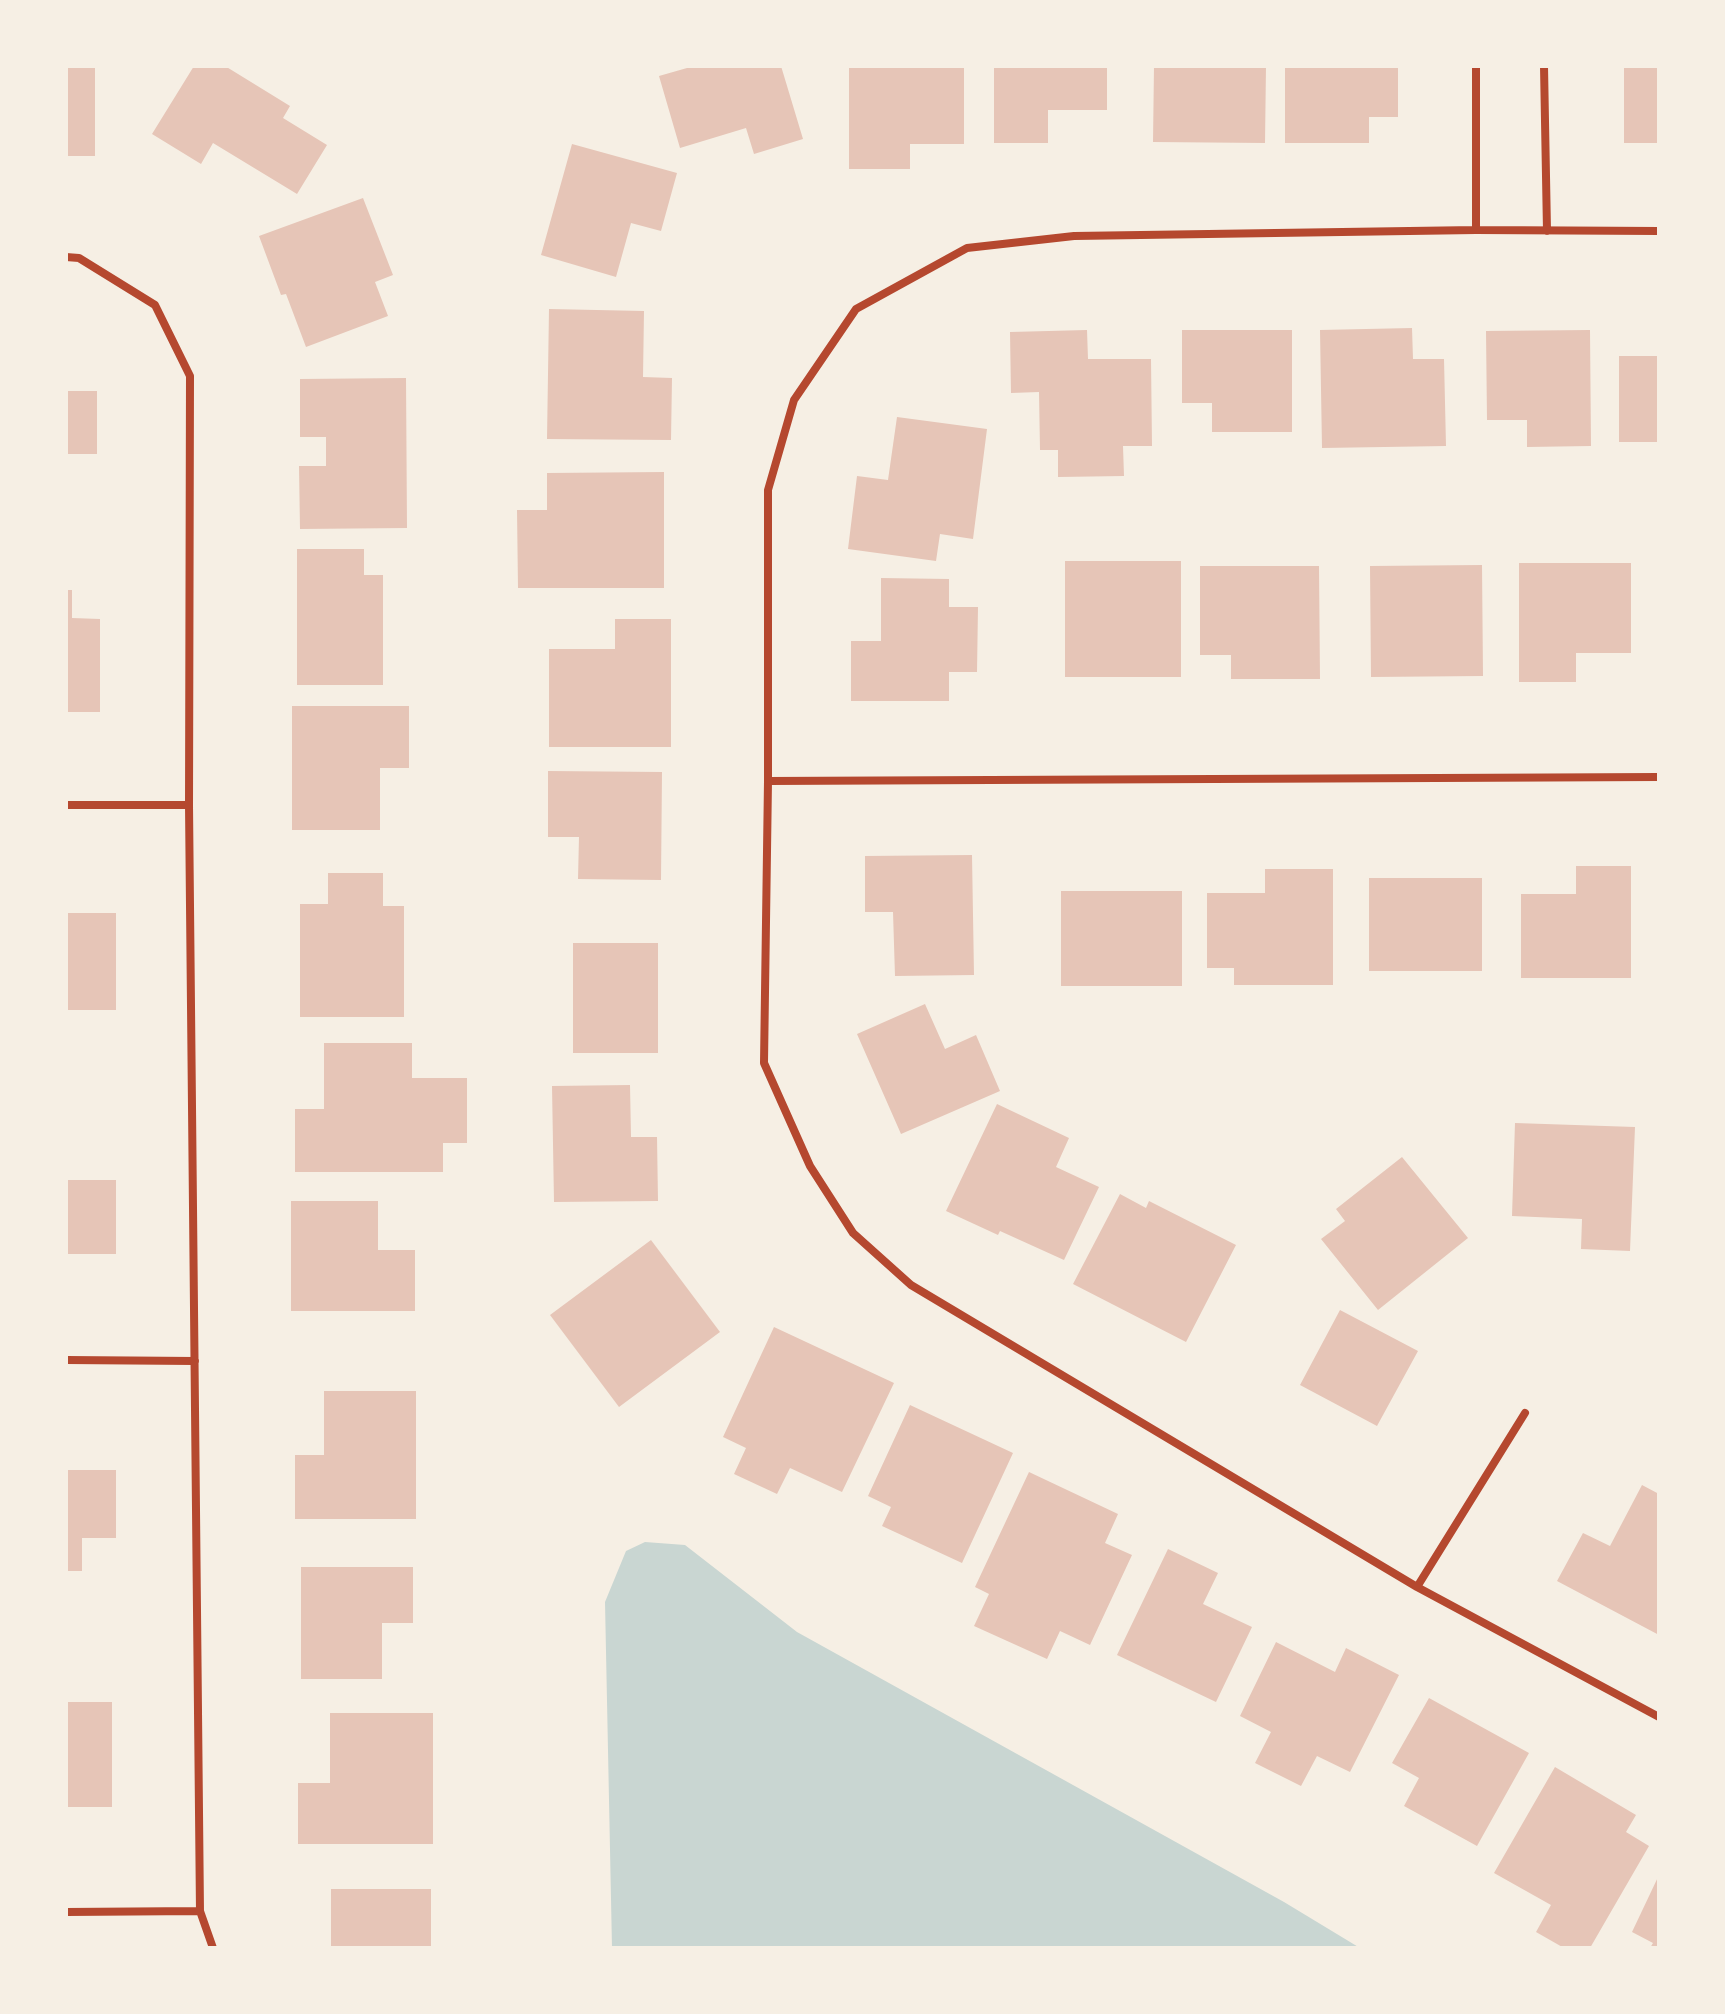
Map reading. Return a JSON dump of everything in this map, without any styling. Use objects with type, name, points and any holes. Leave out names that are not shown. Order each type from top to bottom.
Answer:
[{"type":"street","points":[[1476,66],[1476,230]]},
{"type":"street","points":[[1544,66],[1547,231]]},
{"type":"street","points":[[1659,231],[1476,230],[1074,236],[967,248],[856,309],[794,400],[768,490],[764,1063],[810,1166],[853,1233],[911,1285],[1417,1587],[1659,1717]]},
{"type":"street","points":[[66,257],[79,258],[155,305],[190,376],[189,805],[200,1911],[213,1948]]},
{"type":"street","points":[[768,781],[1659,777]]},
{"type":"street","points":[[66,805],[189,805]]},
{"type":"street","points":[[66,1360],[195,1361]]},
{"type":"street","points":[[1417,1587],[1525,1413]]},
{"type":"street","points":[[66,1912],[200,1911]]},
{"type":"shaded area","points":[[645,1542],[685,1545],[797,1632],[1284,1902],[1360,1948],[612,1948],[605,1602],[626,1551]]},
{"type":"building","points":[[66,66],[95,66],[95,156],[66,156]]},
{"type":"building","points":[[194,66],[225,66],[290,106],[283,118],[327,145],[297,194],[213,143],[201,164],[152,134]]},
{"type":"building","points":[[694,66],[781,66],[803,139],[754,154],[746,128],[680,148],[659,76]]},
{"type":"building","points":[[849,66],[964,66],[964,144],[910,144],[910,169],[849,169]]},
{"type":"building","points":[[994,66],[1107,66],[1107,110],[1048,110],[1048,143],[994,143]]},
{"type":"building","points":[[1154,66],[1266,66],[1265,143],[1153,142]]},
{"type":"building","points":[[1285,66],[1398,66],[1398,117],[1369,117],[1369,143],[1285,143]]},
{"type":"building","points":[[1624,66],[1659,66],[1659,143],[1624,143]]},
{"type":"building","points":[[572,144],[677,173],[661,231],[631,223],[616,277],[541,255]]},
{"type":"building","points":[[363,198],[393,275],[375,282],[388,316],[306,347],[286,294],[281,295],[259,236]]},
{"type":"building","points":[[549,309],[644,311],[643,377],[672,378],[671,440],[547,439]]},
{"type":"building","points":[[1412,328],[1413,359],[1444,359],[1446,446],[1322,448],[1320,330]]},
{"type":"building","points":[[1087,330],[1088,359],[1151,359],[1152,446],[1123,446],[1124,476],[1058,477],[1058,450],[1040,450],[1039,392],[1011,393],[1010,332]]},
{"type":"building","points":[[1182,330],[1292,330],[1292,432],[1212,432],[1212,403],[1182,403]]},
{"type":"building","points":[[1590,330],[1591,446],[1527,447],[1527,420],[1487,420],[1486,331]]},
{"type":"building","points":[[1619,356],[1659,356],[1659,442],[1619,442]]},
{"type":"building","points":[[406,378],[407,528],[300,529],[299,466],[326,466],[326,437],[300,437],[300,379]]},
{"type":"building","points":[[66,391],[97,391],[97,454],[66,454]]},
{"type":"building","points":[[897,417],[987,429],[973,539],[940,534],[936,561],[848,549],[857,476],[888,480]]},
{"type":"building","points":[[664,472],[664,588],[518,588],[517,510],[547,510],[547,473]]},
{"type":"building","points":[[297,549],[364,549],[364,575],[383,575],[383,685],[297,685]]},
{"type":"building","points":[[1065,561],[1181,561],[1181,677],[1065,677]]},
{"type":"building","points":[[1519,563],[1631,563],[1631,653],[1576,653],[1576,682],[1519,682]]},
{"type":"building","points":[[1482,565],[1483,676],[1371,677],[1370,566]]},
{"type":"building","points":[[1200,566],[1319,566],[1320,679],[1231,679],[1231,655],[1200,655]]},
{"type":"building","points":[[881,578],[949,579],[949,607],[978,607],[977,672],[949,672],[949,701],[851,701],[851,641],[881,641]]},
{"type":"building","points":[[66,590],[72,590],[72,618],[100,619],[100,712],[66,712]]},
{"type":"building","points":[[615,619],[671,619],[671,747],[549,747],[549,649],[615,649]]},
{"type":"building","points":[[292,706],[409,706],[409,768],[380,768],[380,830],[292,830]]},
{"type":"building","points":[[548,771],[662,772],[661,880],[578,879],[579,837],[548,837]]},
{"type":"building","points":[[972,855],[974,975],[895,976],[893,912],[865,912],[865,856]]},
{"type":"building","points":[[1576,866],[1631,866],[1631,978],[1521,978],[1521,894],[1576,894]]},
{"type":"building","points":[[1265,869],[1333,869],[1333,985],[1234,985],[1234,968],[1207,968],[1207,893],[1265,893]]},
{"type":"building","points":[[328,873],[383,873],[383,906],[404,906],[404,1017],[300,1017],[300,904],[328,904]]},
{"type":"building","points":[[1369,878],[1482,878],[1482,971],[1369,971]]},
{"type":"building","points":[[1061,891],[1182,891],[1182,986],[1061,986]]},
{"type":"building","points":[[66,913],[116,913],[116,1010],[66,1010]]},
{"type":"building","points":[[573,943],[658,943],[658,1053],[573,1053]]},
{"type":"building","points":[[925,1004],[945,1049],[976,1035],[1000,1091],[901,1134],[857,1034]]},
{"type":"building","points":[[324,1043],[412,1043],[412,1078],[467,1078],[467,1143],[443,1143],[443,1172],[295,1172],[295,1109],[324,1109]]},
{"type":"building","points":[[630,1085],[631,1137],[657,1137],[658,1201],[554,1202],[552,1086]]},
{"type":"building","points":[[997,1104],[1069,1138],[1056,1167],[1099,1187],[1064,1260],[946,1211]]},
{"type":"building","points":[[1515,1123],[1635,1127],[1630,1251],[1581,1249],[1582,1219],[1512,1216]]},
{"type":"building","points":[[1402,1157],[1468,1238],[1378,1310],[1321,1239],[1345,1221],[1336,1209]]},
{"type":"building","points":[[66,1180],[116,1180],[116,1254],[66,1254]]},
{"type":"building","points":[[1120,1194],[1146,1208],[1149,1201],[1236,1245],[1186,1342],[1073,1284]]},
{"type":"building","points":[[291,1201],[378,1201],[378,1250],[415,1250],[415,1311],[291,1311]]},
{"type":"building","points":[[651,1240],[720,1332],[619,1407],[550,1315]]},
{"type":"building","points":[[1340,1310],[1418,1351],[1377,1426],[1300,1385]]},
{"type":"building","points":[[774,1327],[894,1383],[842,1492],[790,1468],[777,1494],[734,1474],[746,1448],[723,1437]]},
{"type":"building","points":[[324,1391],[416,1391],[416,1519],[295,1519],[295,1455],[324,1455]]},
{"type":"building","points":[[910,1405],[1013,1453],[962,1563],[882,1526],[891,1507],[868,1496]]},
{"type":"building","points":[[66,1470],[116,1470],[116,1538],[82,1538],[82,1571],[66,1571]]},
{"type":"building","points":[[1029,1472],[1118,1514],[1105,1543],[1132,1555],[1090,1645],[1060,1631],[1047,1659],[974,1626],[989,1594],[975,1587]]},
{"type":"building","points":[[1642,1485],[1659,1494],[1659,1635],[1557,1581],[1583,1533],[1610,1546]]},
{"type":"building","points":[[1168,1549],[1218,1573],[1203,1604],[1252,1627],[1216,1702],[1117,1655]]},
{"type":"building","points":[[301,1567],[413,1567],[413,1623],[382,1623],[382,1679],[301,1679]]},
{"type":"building","points":[[1276,1642],[1335,1672],[1346,1648],[1399,1675],[1350,1772],[1317,1756],[1301,1786],[1255,1763],[1271,1732],[1240,1716]]},
{"type":"building","points":[[1429,1698],[1529,1753],[1477,1846],[1404,1806],[1419,1778],[1392,1763]]},
{"type":"building","points":[[66,1702],[112,1702],[112,1807],[66,1807]]},
{"type":"building","points":[[330,1713],[433,1713],[433,1844],[298,1844],[298,1783],[330,1783]]},
{"type":"building","points":[[1555,1767],[1636,1815],[1626,1832],[1649,1846],[1590,1948],[1564,1948],[1536,1932],[1551,1905],[1494,1873]]},
{"type":"building","points":[[1659,1875],[1659,1948],[1650,1948],[1653,1943],[1632,1932]]},
{"type":"building","points":[[331,1889],[431,1889],[431,1948],[331,1948]]}]
